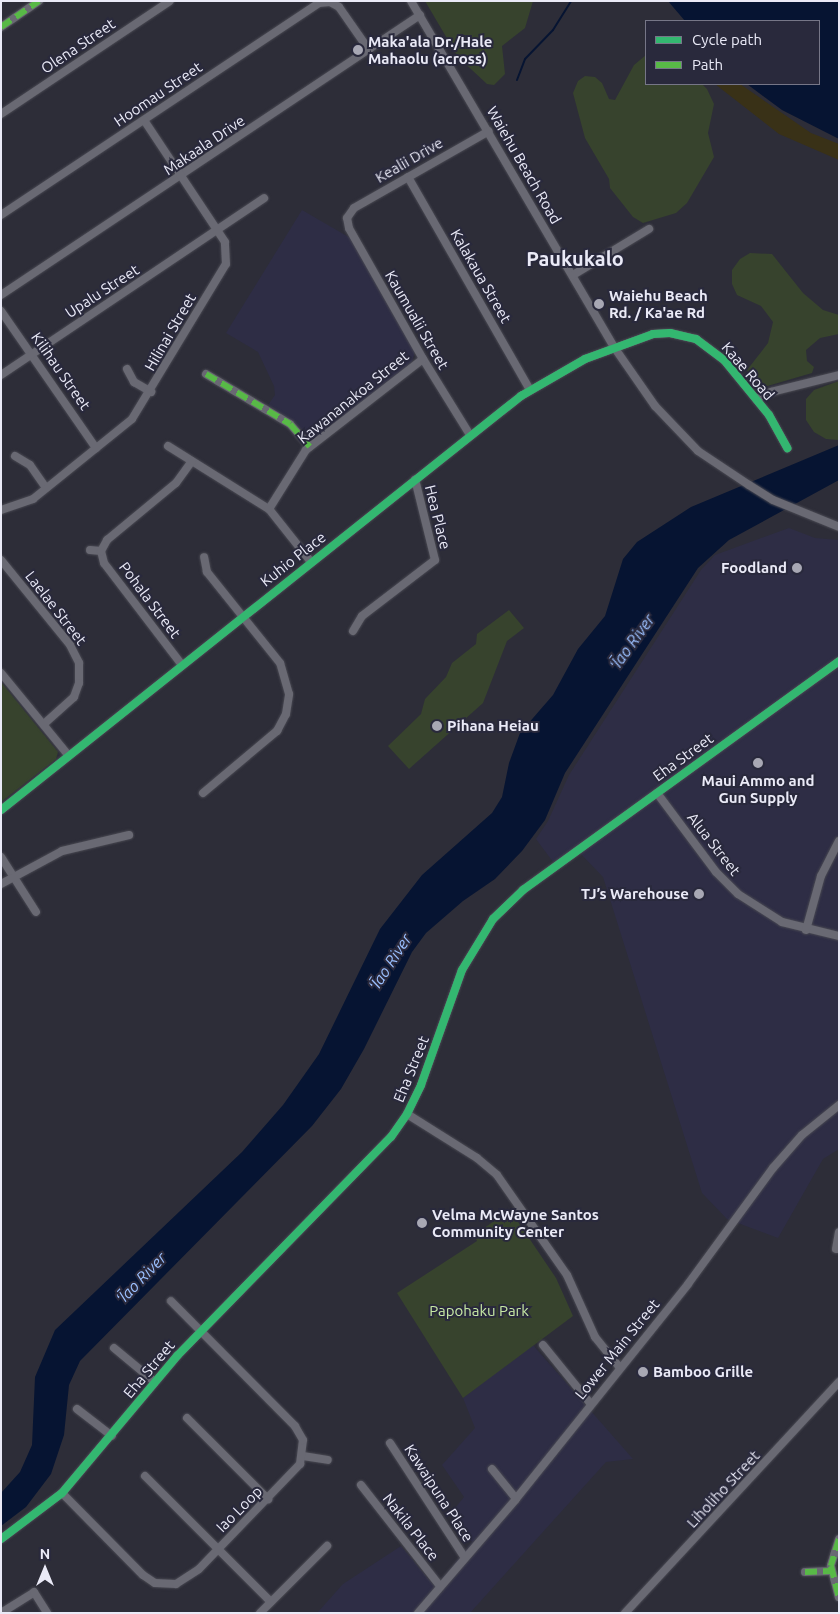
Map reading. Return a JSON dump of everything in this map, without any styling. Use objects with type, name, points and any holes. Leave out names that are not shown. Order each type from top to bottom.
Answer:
[{"type":"street","points":[[1,27],[39,1]]},
{"type":"street","name":"Olena Street","points":[[1,114],[170,1]]},
{"type":"street","name":"Waiehu Beach Road","points":[[411,1],[635,381],[676,430],[735,476],[797,512],[839,527]]},
{"type":"street","name":"Hoomau Street","points":[[1,215],[316,6],[332,2],[342,10],[369,50]]},
{"type":"street","name":"Makaala Drive","points":[[1,295],[179,178],[420,15]]},
{"type":"street","name":"Hilinai Street","points":[[1,510],[27,503],[127,425],[151,392],[226,264],[227,248],[218,231],[179,178],[144,120]]},
{"type":"street","name":"Kealii Drive","points":[[347,217],[354,208],[489,131]]},
{"type":"street","name":"Kalakaua Street","points":[[408,177],[530,390]]},
{"type":"street","name":"Upalu Street","points":[[1,375],[218,231],[264,198]]},
{"type":"street","name":"Kaumualii Street","points":[[347,217],[348,226],[423,359],[470,435]]},
{"type":"street","points":[[573,276],[649,229]]},
{"type":"street","name":"Kilihau Street","points":[[1,311],[33,354],[96,448]]},
{"type":"street","name":"Kaae Road","points":[[614,347],[662,333],[696,339],[718,354],[756,399],[787,448]]},
{"type":"street","name":"Kuhio Place","points":[[1,810],[470,435],[530,390],[614,347]]},
{"type":"street","name":"Kawananakoa Street","points":[[269,509],[293,467],[310,447],[423,359]]},
{"type":"street","points":[[127,369],[134,382],[151,392]]},
{"type":"street","points":[[206,374],[290,424],[310,447]]},
{"type":"street","name":"Kaae Road","points":[[756,399],[771,392],[839,375]]},
{"type":"street","points":[[168,446],[269,509],[311,562]]},
{"type":"street","points":[[15,456],[30,465],[46,488]]},
{"type":"street","points":[[90,550],[101,551],[106,540],[176,483],[192,461]]},
{"type":"street","name":"Hea Place","points":[[353,631],[362,616],[435,560],[415,479]]},
{"type":"street","name":"Pohala Street","points":[[101,551],[104,563],[182,665]]},
{"type":"street","points":[[203,792],[272,736],[288,707],[289,688],[283,669],[241,618],[208,572],[204,557]]},
{"type":"street","name":"Laelae Street","points":[[3,566],[70,645],[79,663],[79,683],[74,697],[45,723]]},
{"type":"street","name":"Eha Street","points":[[1,1539],[62,1494],[155,1382],[391,1136],[407,1114],[462,970],[484,930],[523,890],[839,661]]},
{"type":"street","points":[[1,673],[45,723],[69,756]]},
{"type":"street","name":"Alua Street","points":[[657,793],[728,884],[767,914],[806,930],[839,936]]},
{"type":"street","points":[[1,884],[62,851],[129,835]]},
{"type":"street","points":[[806,930],[821,876],[839,841]]},
{"type":"street","points":[[1,857],[36,912]]},
{"type":"street","name":"Lower Main Street","points":[[418,1613],[516,1499],[590,1403],[688,1284],[778,1161],[802,1135],[839,1105]]},
{"type":"street","points":[[407,1114],[477,1158],[496,1174],[567,1275],[594,1338],[619,1367]]},
{"type":"street","points":[[836,1250],[839,1232]]},
{"type":"street","points":[[171,1301],[295,1426],[303,1440],[303,1456],[328,1460]]},
{"type":"street","points":[[543,1346],[590,1403]]},
{"type":"street","points":[[114,1348],[155,1382]]},
{"type":"street","name":"Liholiho Street","points":[[625,1613],[839,1382]]},
{"type":"street","points":[[77,1409],[112,1436]]},
{"type":"street","points":[[187,1418],[268,1499]]},
{"type":"street","name":"Kawaipuna Place","points":[[390,1443],[465,1558]]},
{"type":"street","name":"Iao Loop","points":[[62,1494],[155,1583],[170,1585],[183,1582],[218,1550],[296,1472],[303,1456]]},
{"type":"street","points":[[492,1470],[516,1499]]},
{"type":"street","points":[[145,1476],[271,1602]]},
{"type":"street","name":"Nakila Place","points":[[361,1485],[440,1586]]},
{"type":"street","points":[[839,1539],[831,1571],[839,1597]]},
{"type":"street","points":[[260,1613],[327,1546]]},
{"type":"street","points":[[806,1572],[831,1571]]},
{"type":"street","points":[[1,1613],[34,1592],[47,1613]]},
{"type":"shaded area","points":[[302,210],[352,239],[415,351],[412,362],[318,436],[313,437],[268,405],[275,395],[274,386],[258,352],[226,333]]},
{"type":"shaded area","points":[[789,528],[815,538],[839,540],[839,1149],[823,1159],[778,1238],[727,1219],[702,1193],[603,877],[578,851],[556,866],[536,839],[548,821],[569,775],[701,570],[715,555]]},
{"type":"shaded area","points":[[532,1344],[633,1459],[606,1462],[470,1613],[317,1613],[343,1584],[401,1546],[435,1587],[472,1542],[451,1513],[464,1497],[442,1465],[475,1428],[463,1398]]},
{"type":"green space","points":[[425,1],[533,1],[525,28],[502,46],[505,74],[494,85],[487,84],[458,57]]},
{"type":"green space","points":[[645,56],[645,85],[703,85],[714,104],[708,133],[714,157],[687,203],[676,213],[643,223],[633,217],[610,188],[609,179],[585,138],[573,93],[578,81],[585,76],[595,77],[602,83],[609,99],[615,100],[634,65]]},
{"type":"green space","points":[[750,253],[772,254],[803,293],[823,310],[839,315],[839,334],[820,338],[806,350],[807,361],[814,367],[812,373],[764,387],[753,381],[747,370],[768,343],[773,322],[761,306],[737,295],[732,284],[732,270],[740,259]]},
{"type":"green space","points":[[839,381],[839,440],[826,439],[814,432],[806,420],[806,399],[814,390]]},
{"type":"green space","points":[[509,610],[524,628],[507,641],[483,703],[409,769],[388,746],[421,714],[425,699],[446,677],[452,663],[476,644],[477,634]]},
{"type":"green space","points":[[1,682],[58,752],[56,759],[1,802]]},
{"type":"green space","name":"Papohaku Park","points":[[510,1210],[556,1278],[573,1316],[463,1398],[397,1293],[477,1241],[474,1235]]},
{"type":"sand","points":[[716,85],[741,85],[811,133],[839,144],[839,160],[779,134]]},
{"type":"water","points":[[668,1],[839,1],[839,139],[782,110],[748,85],[820,85],[820,20],[684,20]]},
{"type":"water","name":"ʻĪao River","points":[[839,445],[839,480],[729,540],[698,568],[565,773],[545,820],[522,851],[495,879],[463,901],[426,933],[412,952],[364,1049],[341,1089],[312,1126],[80,1361],[69,1385],[64,1435],[51,1474],[26,1507],[1,1526],[1,1493],[20,1472],[32,1445],[35,1377],[55,1330],[242,1152],[283,1105],[319,1054],[380,929],[422,875],[492,813],[502,797],[509,763],[520,733],[553,695],[578,649],[605,616],[623,559],[637,542],[691,507]]},
{"type":"waterway","points":[[517,80],[525,59],[553,30],[571,1]]},
{"type":"marked path","points":[[1,27],[39,1]]},
{"type":"marked path","points":[[206,374],[290,424],[310,447]]},
{"type":"marked path","points":[[839,1539],[831,1566],[839,1597]]},
{"type":"marked path","points":[[805,1572],[831,1571]]},
{"type":"cycle path","points":[[1,810],[521,396],[585,359],[653,334],[670,333],[696,339],[724,360],[769,415],[787,448]]},
{"type":"cycle path","points":[[1,1539],[62,1493],[177,1356],[391,1137],[407,1114],[421,1085],[462,970],[493,919],[523,890],[839,661]]},
{"type":"place","name":"Maka'ala Dr./Hale Mahaolu (across)","points":[[358,50]]},
{"type":"place","name":"Waiehu Beach Rd. / Ka'ae Rd","points":[[599,304]]},
{"type":"place","name":"Foodland","points":[[797,568]]},
{"type":"place","name":"Pihana Heiau","points":[[437,726]]},
{"type":"place","name":"Maui Ammo and Gun Supply","points":[[758,763]]},
{"type":"place","name":"TJ’s Warehouse","points":[[699,894]]},
{"type":"place","name":"Velma McWayne Santos Community Center","points":[[422,1223]]},
{"type":"place","name":"Bamboo Grille","points":[[643,1372]]},
{"type":"district","name":"Paukukalo","points":[[575,258]]}]
